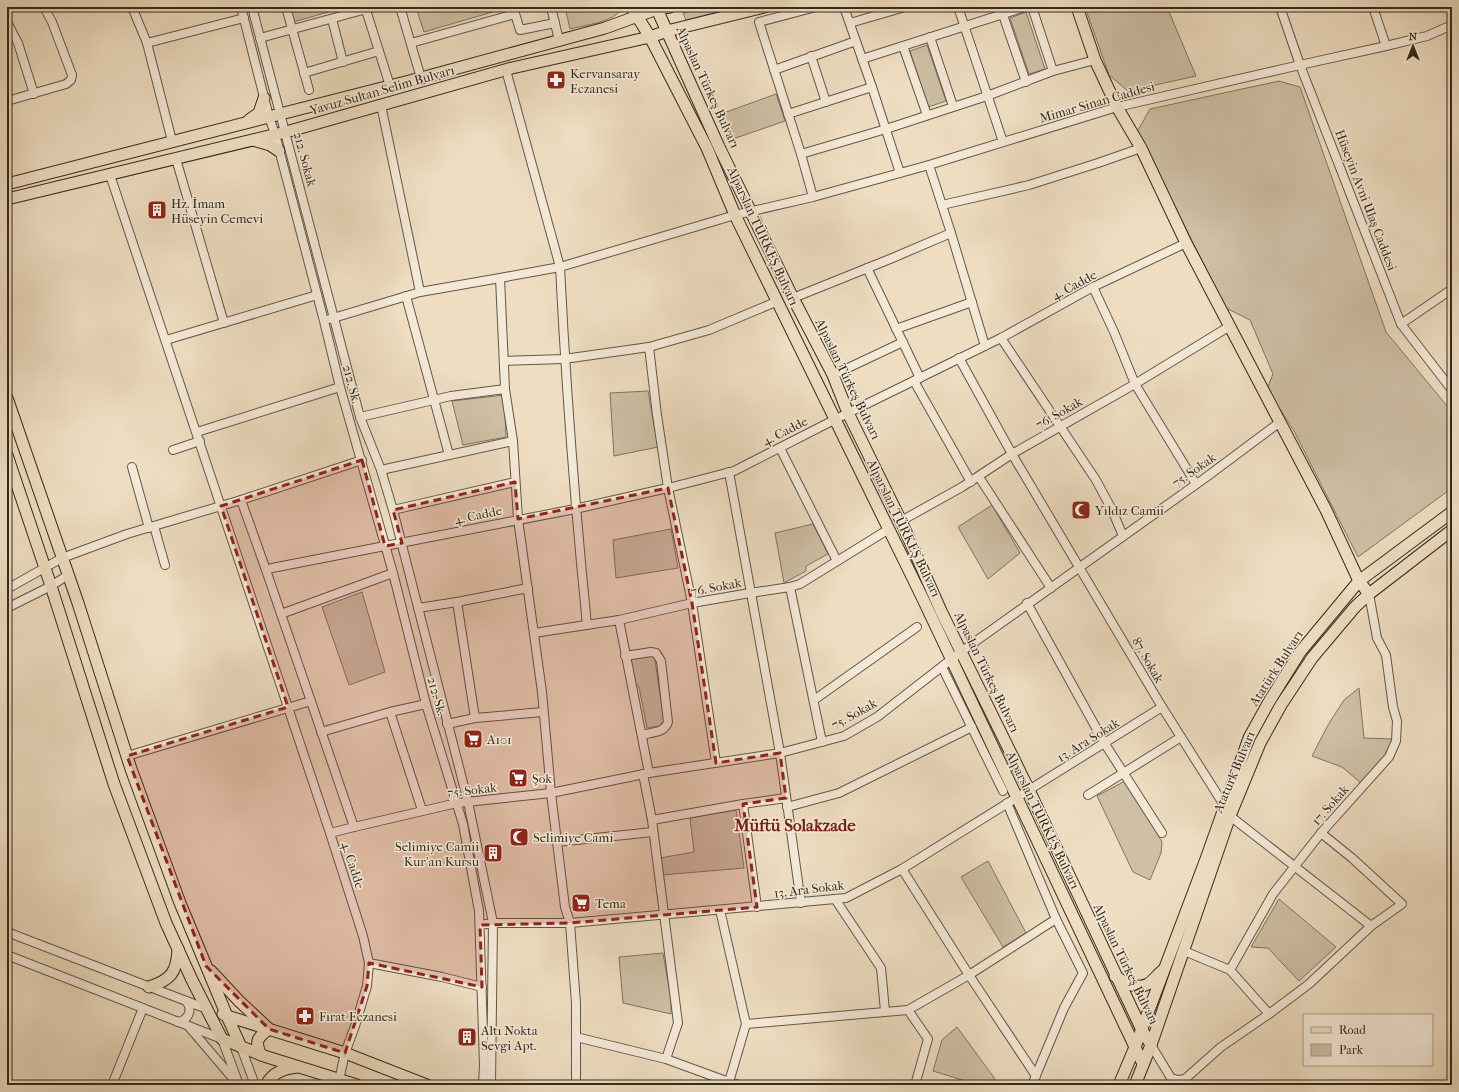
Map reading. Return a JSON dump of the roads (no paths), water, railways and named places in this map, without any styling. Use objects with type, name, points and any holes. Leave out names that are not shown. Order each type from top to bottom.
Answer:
[{"type":"main road","name":"Yavuz Sultan Selim Bulvarı","points":[[7,184],[421,78],[605,28],[634,12],[670,7]]},
{"type":"main road","name":"Yavuz Sultan Selim Bulvarı","points":[[7,199],[280,133],[506,70],[650,37],[667,31],[764,7]]},
{"type":"main road","points":[[1077,7],[1095,60],[1117,107],[1141,148],[1186,243],[1326,510],[1359,581],[1369,594]]},
{"type":"main road","name":"Alpaslan Türkeş Bulvarı","points":[[656,8],[719,146],[793,298],[833,375],[848,413],[1029,790],[1115,976],[1151,1045]]},
{"type":"main road","name":"Alparslan TÜRKEŞ Bulvarı","points":[[634,12],[650,37],[707,148],[735,215],[889,529],[946,664],[1017,796],[1143,1064]]},
{"type":"main road","points":[[244,123],[259,113],[264,98]]},
{"type":"main road","points":[[252,140],[270,145],[279,151]]},
{"type":"main road","points":[[106,158],[110,175]]},
{"type":"main road","points":[[7,398],[68,574],[126,756],[180,903],[241,1047]]},
{"type":"main road","points":[[7,455],[45,567],[114,784],[166,923],[222,1039],[261,1055],[300,1066],[338,1082],[357,1085]]},
{"type":"main road","name":"Atatürk Bulvarı","points":[[1119,1085],[1135,1047],[1206,859],[1249,738],[1270,700],[1300,652],[1359,581],[1452,512]]},
{"type":"main road","name":"Ataturk Bulvarı","points":[[1135,1085],[1151,1045],[1230,816],[1260,743],[1281,705],[1312,658],[1354,607],[1452,530]]},
{"type":"main road","points":[[149,987],[164,981],[173,972],[177,963],[178,948]]},
{"type":"main road","points":[[206,966],[239,1002],[269,1029]]},
{"type":"main road","points":[[1115,976],[1123,982],[1140,986],[1147,984],[1164,969]]},
{"type":"main road","points":[[207,1009],[345,1053],[427,1085]]},
{"type":"main road","points":[[261,1055],[258,1047],[258,1039],[260,1035],[269,1029]]},
{"type":"main road","points":[[266,1085],[271,1077],[278,1072],[300,1066]]},
{"type":"street","points":[[7,101],[66,84],[71,80],[72,75],[52,22],[44,7]]},
{"type":"street","points":[[132,7],[147,43],[172,141]]},
{"type":"street","points":[[242,7],[264,98],[274,115]]},
{"type":"street","name":"212. Sokak","points":[[252,7],[260,38],[274,115],[334,317],[360,417],[381,470],[393,510],[468,802],[493,923],[491,1085]]},
{"type":"street","points":[[286,7],[309,90]]},
{"type":"street","points":[[400,7],[421,78]]},
{"type":"street","points":[[551,7],[559,40]]},
{"type":"street","points":[[813,197],[801,154],[759,22],[816,7]]},
{"type":"street","points":[[844,7],[900,173]]},
{"type":"street","points":[[850,23],[905,7]]},
{"type":"street","points":[[958,7],[1003,142]]},
{"type":"street","points":[[862,59],[1025,7]]},
{"type":"street","points":[[1032,7],[1053,71]]},
{"type":"street","name":"Hüseyin Avni Ulaş Caddesi","points":[[1280,7],[1300,65],[1401,324],[1452,390]]},
{"type":"street","points":[[1373,7],[1386,46]]},
{"type":"street","points":[[260,38],[369,8],[379,51],[390,86]]},
{"type":"street","points":[[411,43],[514,11],[520,30],[555,23]]},
{"type":"street","points":[[1003,15],[1026,82]]},
{"type":"street","points":[[147,43],[244,18]]},
{"type":"street","points":[[332,19],[343,62]]},
{"type":"street","points":[[7,22],[18,43],[34,94]]},
{"type":"street","name":"Mimar Sinan Caddesi","points":[[324,321],[420,292],[560,268],[735,215],[813,197],[929,165],[1117,107],[1427,36],[1452,25]]},
{"type":"street","points":[[930,38],[953,106]]},
{"type":"street","points":[[774,70],[856,41]]},
{"type":"street","points":[[903,46],[927,115]]},
{"type":"street","points":[[304,73],[379,51]]},
{"type":"street","points":[[811,56],[826,102]]},
{"type":"street","points":[[801,154],[987,96],[1053,71],[1095,60]]},
{"type":"street","points":[[506,70],[560,268],[564,359],[587,625]]},
{"type":"street","points":[[788,114],[872,87]]},
{"type":"street","points":[[381,105],[420,292]]},
{"type":"street","name":"212. Sk.","points":[[280,133],[279,151],[340,387],[362,460],[393,574],[426,704],[463,824],[479,911],[484,1066],[483,1085]]},
{"type":"street","points":[[942,205],[1029,185],[1141,148]]},
{"type":"street","points":[[176,159],[224,323]]},
{"type":"street","points":[[929,165],[985,346]]},
{"type":"street","points":[[110,175],[330,833]]},
{"type":"street","points":[[793,298],[951,233]]},
{"type":"street","name":"4. Cadde","points":[[369,963],[363,936],[330,833],[354,826],[266,570],[518,519],[576,509],[668,488],[729,472],[1001,338],[1093,287],[1186,243]]},
{"type":"street","points":[[867,268],[903,342],[917,380],[971,482]]},
{"type":"street","points":[[500,278],[505,390],[513,441],[518,519],[534,633],[565,907],[570,923],[576,1003],[576,1085]]},
{"type":"street","points":[[1093,287],[1114,332],[1134,384],[1196,484]]},
{"type":"street","points":[[1401,324],[1452,289]]},
{"type":"street","points":[[166,340],[317,295]]},
{"type":"street","points":[[406,296],[449,455]]},
{"type":"street","points":[[504,360],[564,359],[649,347],[708,330],[778,300]]},
{"type":"street","points":[[896,329],[972,302]]},
{"type":"street","name":"76. Sokak","points":[[901,521],[971,482],[1012,454],[1134,384],[1230,326]]},
{"type":"street","points":[[1001,338],[1104,495],[1123,536]]},
{"type":"street","points":[[833,375],[903,342]]},
{"type":"street","points":[[649,347],[668,488],[692,604],[716,763]]},
{"type":"street","name":"87. Sokak","points":[[960,358],[1012,454],[1162,708],[1230,816],[1371,926]]},
{"type":"street","points":[[196,432],[340,387]]},
{"type":"street","points":[[360,417],[451,396],[505,390]]},
{"type":"street","name":"75. Sokak","points":[[354,826],[457,803],[551,793],[646,773],[780,753],[844,736],[877,717],[1027,603],[1051,588],[1280,422]]},
{"type":"street","points":[[173,450],[200,441]]},
{"type":"street","points":[[381,470],[513,441]]},
{"type":"street","points":[[780,448],[837,561]]},
{"type":"street","points":[[7,588],[62,558],[127,534],[241,500],[362,460]]},
{"type":"street","points":[[132,467],[165,565]]},
{"type":"street","points":[[729,472],[780,753],[801,903]]},
{"type":"street","points":[[979,477],[1051,588]]},
{"type":"street","points":[[393,510],[515,482]]},
{"type":"street","points":[[241,500],[266,570]]},
{"type":"street","name":"76. Sokak","points":[[534,633],[619,620],[692,604],[790,587],[800,584],[889,529]]},
{"type":"street","points":[[7,608],[51,586],[68,574]]},
{"type":"street","points":[[281,614],[393,574]]},
{"type":"street","points":[[790,587],[822,742]]},
{"type":"street","points":[[418,608],[528,588]]},
{"type":"street","name":"17. Sokak","points":[[1230,970],[1274,894],[1321,834],[1389,757],[1396,741],[1397,721],[1393,707],[1386,655],[1377,638],[1369,594]]},
{"type":"street","points":[[457,602],[475,718]]},
{"type":"street","points":[[1027,603],[1105,744],[1162,833]]},
{"type":"street","points":[[619,620],[642,735],[678,1022],[666,1059]]},
{"type":"street","points":[[814,700],[917,627]]},
{"type":"street","points":[[626,656],[651,652],[656,653],[661,661],[668,722],[666,727],[662,730],[642,735]]},
{"type":"street","points":[[946,664],[972,727],[1003,791]]},
{"type":"street","points":[[126,756],[311,700]]},
{"type":"street","points":[[321,732],[390,712],[426,704]]},
{"type":"street","name":"13. Ara Sokak","points":[[480,925],[493,923],[570,923],[846,898],[902,869],[1017,796],[1105,744],[1162,708]]},
{"type":"street","points":[[390,712],[422,810]]},
{"type":"street","points":[[447,724],[475,718],[543,712]]},
{"type":"street","points":[[788,807],[839,792],[972,727]]},
{"type":"street","points":[[1088,795],[1181,737]]},
{"type":"street","points":[[652,820],[786,798]]},
{"type":"street","points":[[1007,803],[1056,919],[1083,973],[1064,1008],[1032,1085]]},
{"type":"street","points":[[743,804],[758,907]]},
{"type":"street","points":[[557,842],[653,832]]},
{"type":"street","points":[[1151,1045],[1171,1078],[1178,1080],[1185,1079],[1221,1047],[1309,984],[1371,926],[1402,904],[1352,858],[1321,834]]},
{"type":"street","points":[[902,869],[969,975],[1036,1076]]},
{"type":"street","points":[[835,899],[881,968],[885,1011]]},
{"type":"street","points":[[720,910],[746,1024],[729,1084]]},
{"type":"street","points":[[746,1024],[908,1010],[969,975],[1056,919]]},
{"type":"street","points":[[7,932],[207,1009]]},
{"type":"street","points":[[1184,951],[1230,970],[1269,1014]]},
{"type":"street","points":[[7,955],[222,1039],[238,1085]]},
{"type":"street","points":[[338,1082],[345,1053],[367,986],[369,963],[442,976],[482,987]]},
{"type":"street","points":[[178,1022],[184,1020],[188,1015],[190,1009],[186,1001]]},
{"type":"street","points":[[112,1085],[143,1008]]},
{"type":"street","points":[[908,1010],[928,1039],[915,1085]]},
{"type":"street","points":[[188,1026],[238,1085]]},
{"type":"street","points":[[576,1037],[666,1059],[729,1084],[739,1085]]},
{"type":"street","points":[[241,1047],[254,1085]]},
{"type":"place","name":"Kervansaray Eczanesi","points":[[556,80]]},
{"type":"place","name":"Hz. İmam Hüseyin Cemevi","points":[[157,210]]},
{"type":"place","name":"Yıldız Camii","points":[[1081,510]]},
{"type":"place","name":"A101","points":[[473,739]]},
{"type":"place","name":"Şok","points":[[518,778]]},
{"type":"place","name":"Selimiye Cami","points":[[519,837]]},
{"type":"place","name":"Selimiye Camii Kur'an Kursu","points":[[493,853]]},
{"type":"place","name":"Tema","points":[[581,903]]},
{"type":"place","name":"Fırat Eczanesi","points":[[305,1016]]},
{"type":"place","name":"Altı Nokta Sevgi Apt.","points":[[467,1037]]},
{"type":"district","name":"Müftü Solakzade","points":[[795,825]]}]
